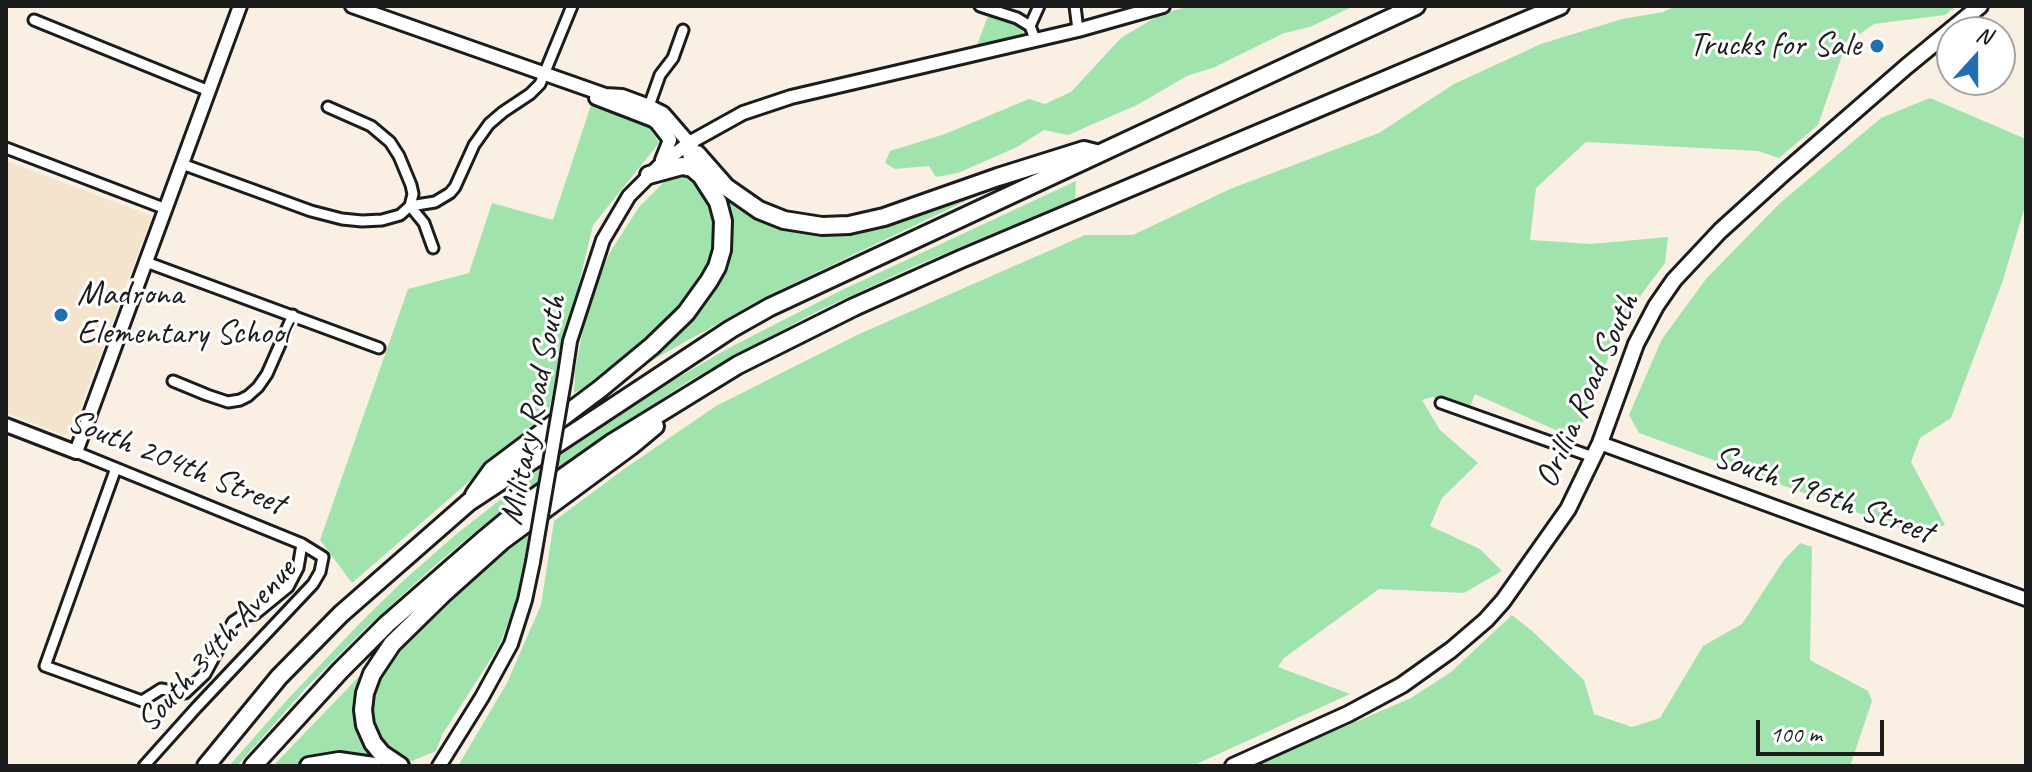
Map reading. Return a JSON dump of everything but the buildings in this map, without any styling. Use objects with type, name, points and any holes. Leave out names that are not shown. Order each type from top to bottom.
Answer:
[{"type":"highway","points":[[206,766],[279,677],[341,614],[469,502],[731,329],[770,307],[1416,6]]},
{"type":"highway","points":[[253,766],[387,624],[535,497],[613,442],[738,365],[790,337],[948,265],[1560,6]]},
{"type":"highway","points":[[689,143],[715,177],[748,204],[784,220],[822,226],[849,225],[884,217],[1084,150],[1098,155]]},
{"type":"highway","points":[[469,502],[492,470],[625,369],[675,325],[703,291],[720,259],[724,231],[718,202],[693,163],[689,143]]},
{"type":"highway","points":[[654,170],[682,166],[692,168],[699,174]]},
{"type":"highway","points":[[400,766],[382,754],[373,743],[365,725],[363,710],[372,674],[392,644],[502,541],[631,446],[695,391]]},
{"type":"highway","points":[[309,766],[339,761],[374,766]]},
{"type":"main road","points":[[76,452],[240,6]]},
{"type":"main road","name":"Military Road South","points":[[439,766],[511,644],[533,562],[570,341],[603,240],[629,196],[654,170],[689,143],[743,113],[791,97],[1078,30],[1133,10],[1163,6]]},
{"type":"main road","name":"Orillia Road South","points":[[1233,766],[1348,714],[1402,685],[1486,620],[1563,516],[1600,443],[1636,344],[1674,280],[1720,231],[1784,173],[1980,6]]},
{"type":"main road","points":[[355,7],[605,95],[622,96],[649,106],[663,113],[689,143]]},
{"type":"main road","points":[[585,88],[590,95],[657,123],[670,140],[654,170]]},
{"type":"main road","name":"South 204th Street","points":[[6,425],[76,452]]},
{"type":"main road","name":"South 196th Street","points":[[1600,443],[2026,599]]},
{"type":"street","points":[[182,164],[311,211],[342,219],[382,220],[400,215],[410,206],[435,202],[450,193],[459,180],[483,131],[503,112],[537,88],[572,6]]},
{"type":"street","points":[[983,6],[1030,26],[1035,39]]},
{"type":"street","points":[[1030,26],[1039,6]]},
{"type":"street","points":[[1075,6],[1078,30]]},
{"type":"street","points":[[34,20],[209,91]]},
{"type":"street","points":[[649,106],[660,75],[673,58],[683,30]]},
{"type":"street","points":[[328,107],[371,126],[390,142],[411,185],[413,194],[410,206]]},
{"type":"street","points":[[6,148],[166,209]]},
{"type":"street","points":[[410,206],[424,223],[433,248]]},
{"type":"street","points":[[146,262],[379,348]]},
{"type":"street","points":[[173,381],[228,402],[248,396],[267,374],[293,315]]},
{"type":"street","points":[[1441,403],[1593,457]]},
{"type":"street","name":"South 204th Street","points":[[76,452],[302,544],[323,557]]},
{"type":"street","points":[[116,468],[45,666],[142,701],[161,689],[185,693],[205,674],[233,622],[242,616],[255,614],[288,587],[298,568],[302,544]]},
{"type":"street","name":"South 34th Avenue","points":[[144,766],[313,584],[323,557]]},
{"type":"shaded area","name":"Madrona Elementary School","points":[[6,161],[152,216],[68,434],[6,413]]},
{"type":"green space","points":[[1192,6],[1354,6],[1310,27],[1284,33],[1215,67],[1187,76],[1137,105],[1068,135],[1044,130],[1017,147],[958,173],[936,177],[929,166],[895,169],[885,163],[890,151],[945,134],[1029,99],[1045,104],[1071,92],[1121,38],[1163,13]]},
{"type":"green space","points":[[1676,6],[1956,6],[1945,15],[1874,24],[1846,44],[1818,125],[1779,158],[1758,151],[1586,142],[1536,188],[1530,240],[1591,244],[1668,237],[1665,263],[1625,316],[1576,439],[1475,394],[1469,410],[1432,397],[1422,400],[1440,430],[1478,463],[1442,498],[1430,526],[1480,549],[1502,571],[1464,593],[1379,589],[1284,658],[1278,667],[1350,694],[1192,766],[458,766],[507,683],[541,605],[554,521],[716,406],[857,335],[1085,235],[1133,235],[1230,189],[1379,133],[1454,84],[1541,44],[1622,19],[1663,12]]},
{"type":"green space","points":[[989,13],[1022,26],[1023,34],[977,45]]},
{"type":"green space","points":[[1930,98],[2026,139],[2026,203],[2002,283],[1951,418],[1920,438],[1911,462],[1945,525],[1919,535],[1639,433],[1629,415],[1662,339],[1706,279],[1779,204],[1881,118]]},
{"type":"green space","points":[[592,102],[648,124],[659,143],[593,225],[548,413],[352,583],[320,540],[408,289],[469,273],[492,203],[553,220]]},
{"type":"green space","points":[[680,173],[692,176],[709,203],[716,233],[709,263],[674,313],[601,378],[574,393],[575,370],[587,310],[609,254],[639,207],[663,183]]},
{"type":"green space","points":[[1012,179],[769,295],[615,381],[700,306],[729,201],[759,219],[798,232],[847,233]]},
{"type":"green space","points":[[1076,181],[1075,199],[913,267],[814,313],[689,381],[558,468],[560,454],[591,432],[727,349],[842,290]]},
{"type":"green space","points":[[543,466],[540,481],[432,568],[366,628],[306,688],[237,766],[229,766],[287,700],[403,581],[454,536]]},
{"type":"green space","points":[[530,529],[517,600],[499,646],[442,735],[436,751],[412,761],[394,756],[380,739],[371,714],[376,688],[387,665],[409,639],[478,573]]},
{"type":"green space","points":[[1800,543],[1812,547],[1810,660],[1868,691],[1872,701],[1850,766],[1254,766],[1411,698],[1451,672],[1512,615],[1584,680],[1594,714],[1632,727],[1660,718],[1703,646],[1742,624],[1784,560]]},
{"type":"green space","points":[[372,663],[361,736],[382,765],[312,759],[295,766],[273,766]]},
{"type":"place","name":"Trucks for Sale","points":[[1877,46]]},
{"type":"place","name":"Madrona Elementary School","points":[[61,315]]}]
